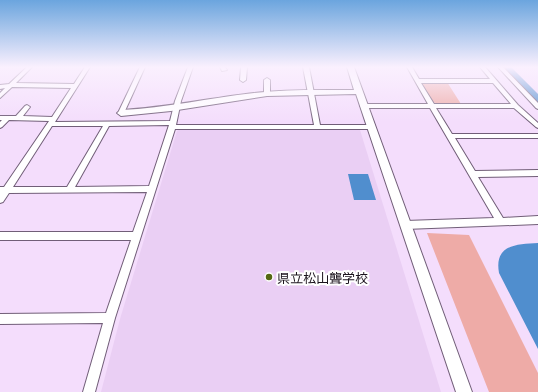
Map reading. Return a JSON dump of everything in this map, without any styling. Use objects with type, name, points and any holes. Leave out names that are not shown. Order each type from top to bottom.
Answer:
[{"type":"street","points":[[0,87],[10,85]]},
{"type":"street","points":[[0,96],[12,85]]},
{"type":"street","points":[[31,85],[76,86]]},
{"type":"street","points":[[134,85],[121,113],[176,108],[267,94],[358,92]]},
{"type":"street","points":[[89,392],[110,318],[184,85]]},
{"type":"street","points":[[265,85],[267,94]]},
{"type":"street","points":[[310,85],[317,126]]},
{"type":"street","points":[[356,85],[464,392]]},
{"type":"street","points":[[420,85],[500,222]]},
{"type":"street","points":[[497,85],[516,106],[538,126]]},
{"type":"street","points":[[517,85],[538,107]]},
{"type":"street","points":[[0,200],[3,190],[76,86]]},
{"type":"street","points":[[363,106],[516,106]]},
{"type":"street","points":[[18,118],[27,107]]},
{"type":"street","points":[[0,118],[107,124],[371,127]]},
{"type":"street","points":[[0,126],[8,118]]},
{"type":"street","points":[[69,190],[107,124]]},
{"type":"street","points":[[450,136],[538,136]]},
{"type":"street","points":[[472,174],[538,173]]},
{"type":"street","points":[[3,190],[151,189]]},
{"type":"street","points":[[405,225],[538,220]]},
{"type":"street","points":[[0,236],[137,236]]},
{"type":"street","points":[[0,319],[110,318]]},
{"type":"shaded area","points":[[423,85],[449,85],[461,104],[436,103],[432,102]]},
{"type":"shaded area","name":"県立松山聾学校","points":[[356,128],[360,130],[441,392],[101,392],[120,319],[177,131],[180,129]]},
{"type":"shaded area","points":[[427,233],[469,235],[538,373],[538,392],[489,392]]},
{"type":"water","points":[[348,174],[368,174],[376,200],[354,200]]},
{"type":"water","points":[[538,243],[538,349],[499,273],[498,264],[503,251],[508,248],[522,244]]},
{"type":"waterway","points":[[522,85],[538,101]]},
{"type":"place","name":"県立松山聾学校","points":[[269,277]]}]
